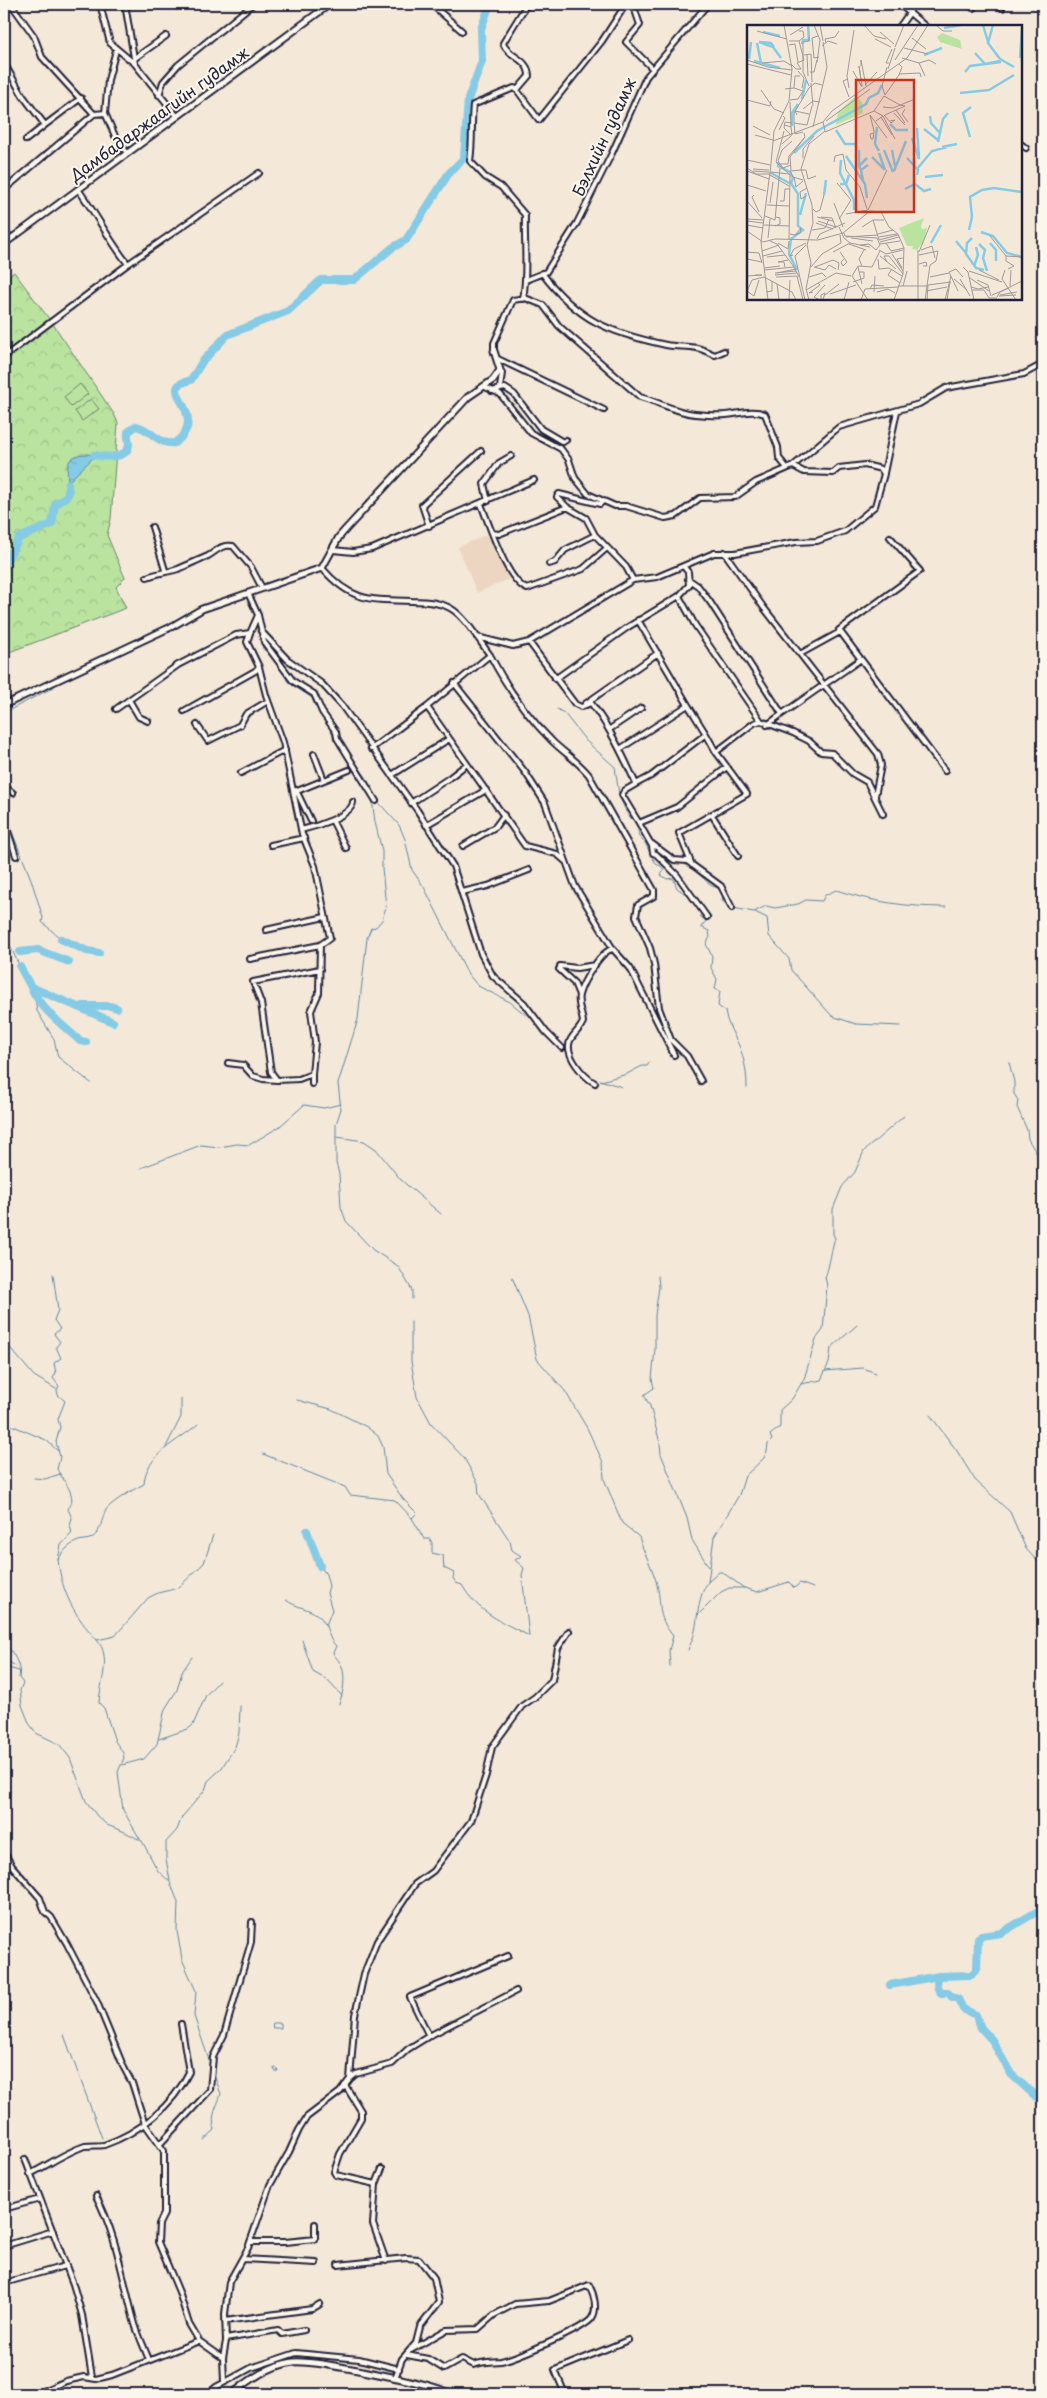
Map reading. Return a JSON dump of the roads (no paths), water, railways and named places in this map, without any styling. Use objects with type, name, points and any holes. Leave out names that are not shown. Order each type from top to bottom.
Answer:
[{"type":"main road","name":"Дамбадаржаагийн гудамж","points":[[4,244],[330,4]]},
{"type":"main road","points":[[4,705],[171,627],[202,609],[322,568],[346,529],[451,415],[468,398],[485,387],[500,370],[494,351]]},
{"type":"main road","points":[[232,2394],[258,2374],[293,2362],[313,2363],[395,2378],[432,2386],[452,2394]]},
{"type":"street","points":[[11,4],[34,36],[42,57],[94,114]]},
{"type":"street","points":[[100,4],[110,44],[135,64],[177,116]]},
{"type":"street","points":[[124,4],[135,64]]},
{"type":"street","points":[[159,95],[162,82],[178,65],[252,4]]},
{"type":"street","points":[[431,4],[462,31]]},
{"type":"street","points":[[517,90],[527,80],[529,71],[522,60],[506,50],[503,43],[527,4]]},
{"type":"street","points":[[523,299],[526,280],[524,257],[525,215],[501,187],[484,177],[470,161],[473,142],[471,120],[473,105],[514,88],[539,120],[602,42],[626,4]]},
{"type":"street","points":[[633,4],[640,25],[626,42],[652,68]]},
{"type":"street","name":"Бэлхийн гудамж","points":[[526,280],[546,272],[577,223],[652,68],[708,4]]},
{"type":"street","points":[[899,4],[924,25]]},
{"type":"street","points":[[901,25],[910,12]]},
{"type":"street","points":[[135,58],[166,36]]},
{"type":"street","points":[[116,50],[108,80],[105,113],[127,153]]},
{"type":"street","points":[[4,63],[23,96],[45,125]]},
{"type":"street","points":[[26,140],[81,98]]},
{"type":"street","points":[[4,190],[94,114],[105,113]]},
{"type":"street","points":[[1022,145],[1026,148]]},
{"type":"street","points":[[4,357],[128,264],[259,173]]},
{"type":"street","points":[[78,189],[100,221],[107,236],[128,264]]},
{"type":"street","points":[[542,273],[562,297],[597,324],[633,337],[680,348],[695,348],[715,355],[724,351]]},
{"type":"street","points":[[494,351],[494,343],[512,300],[523,299],[543,305],[559,326],[640,397],[655,401],[676,412],[728,415],[759,412],[765,414],[778,447],[779,458],[787,468]]},
{"type":"street","points":[[496,358],[604,410]]},
{"type":"street","points":[[485,387],[500,394],[531,433],[562,449],[569,460],[571,471],[583,490],[603,501],[665,518],[676,516],[700,498],[735,497],[756,482],[793,466],[839,427],[920,404],[946,388],[1024,374],[1043,364]]},
{"type":"street","points":[[500,370],[502,373],[500,388]]},
{"type":"street","points":[[492,391],[505,388],[514,394],[541,429],[563,442],[566,440]]},
{"type":"street","points":[[477,637],[513,646],[529,642],[633,580],[657,577],[714,553],[817,541],[846,531],[875,506],[884,474],[897,411]]},
{"type":"street","points":[[429,526],[422,505],[481,451]]},
{"type":"street","points":[[488,501],[484,484],[499,463],[511,456]]},
{"type":"street","points":[[793,466],[804,472],[833,472],[839,468],[875,466],[881,469],[884,474]]},
{"type":"street","points":[[333,550],[353,552],[372,549],[534,480]]},
{"type":"street","points":[[603,501],[600,504],[557,496],[567,507],[586,518],[595,535],[626,567],[633,580]]},
{"type":"street","points":[[481,504],[509,571],[522,588],[527,590],[582,569],[607,548]]},
{"type":"street","points":[[492,533],[499,534],[567,507]]},
{"type":"street","points":[[152,527],[165,570]]},
{"type":"street","points":[[549,564],[555,562],[565,550],[595,535]]},
{"type":"street","points":[[800,654],[840,632],[840,628],[879,603],[920,571],[890,537]]},
{"type":"street","points":[[147,577],[165,570],[179,568],[211,554],[218,548],[233,546],[252,567],[262,588]]},
{"type":"street","points":[[724,552],[878,754],[881,766],[875,797]]},
{"type":"street","points":[[555,679],[638,620],[679,596],[689,585],[688,572],[684,567]]},
{"type":"street","points":[[322,568],[344,588],[365,599],[429,601],[451,609],[477,637],[490,655],[498,671],[536,723],[557,745],[580,763],[589,775],[654,890],[654,896],[638,905],[636,916],[650,948],[654,964],[659,1008],[671,1040],[687,1056],[700,1081]]},
{"type":"street","points":[[688,579],[698,586],[710,602],[782,714]]},
{"type":"street","points":[[248,593],[258,615],[264,642],[292,681],[314,694],[337,738],[376,801]]},
{"type":"street","points":[[679,596],[696,625],[761,721],[794,733],[809,741],[821,752],[832,753],[854,774],[864,779],[875,797],[882,814]]},
{"type":"street","points":[[250,959],[320,945],[330,938],[315,866],[301,830],[285,750],[268,701],[259,667],[247,642],[258,615]]},
{"type":"street","points":[[638,620],[716,752],[746,794],[679,834],[692,865]]},
{"type":"street","points":[[261,631],[287,659],[322,684],[342,706],[412,803],[456,870],[481,954],[493,976],[524,1003],[546,1032],[562,1048]]},
{"type":"street","points":[[116,709],[178,665],[236,635],[250,632]]},
{"type":"street","points":[[840,632],[945,771]]},
{"type":"street","points":[[529,642],[575,704],[581,707],[591,703],[610,729],[636,784]]},
{"type":"street","points":[[581,707],[658,653]]},
{"type":"street","points":[[371,748],[427,707],[490,655]]},
{"type":"street","points":[[767,724],[861,659]]},
{"type":"street","points":[[184,711],[259,667]]},
{"type":"street","points":[[454,683],[525,772],[545,803],[575,886],[613,948],[630,968],[674,1055]]},
{"type":"street","points":[[129,700],[139,717],[148,721]]},
{"type":"street","points":[[197,725],[208,740],[240,725],[246,714],[268,701]]},
{"type":"street","points":[[620,749],[688,705]]},
{"type":"street","points":[[427,707],[525,846],[557,854],[566,862]]},
{"type":"street","points":[[610,729],[641,708]]},
{"type":"street","points":[[716,752],[754,723],[761,721]]},
{"type":"street","points":[[706,734],[651,776],[624,791],[622,795],[652,846],[653,853],[677,875],[707,917]]},
{"type":"street","points":[[392,776],[449,738]]},
{"type":"street","points":[[241,773],[285,750]]},
{"type":"street","points":[[314,754],[324,780]]},
{"type":"street","points":[[412,803],[467,764]]},
{"type":"street","points":[[639,823],[677,807],[727,767]]},
{"type":"street","points":[[296,791],[349,770]]},
{"type":"street","points":[[290,777],[311,820]]},
{"type":"street","points":[[4,786],[13,792]]},
{"type":"street","points":[[426,825],[486,790]]},
{"type":"street","points":[[301,830],[332,820],[349,811],[353,802]]},
{"type":"street","points":[[463,846],[495,827],[504,815]]},
{"type":"street","points":[[712,815],[738,856]]},
{"type":"street","points":[[4,819],[16,856]]},
{"type":"street","points":[[332,820],[346,848]]},
{"type":"street","points":[[271,846],[304,838]]},
{"type":"street","points":[[648,840],[674,860],[687,861],[721,886],[732,908]]},
{"type":"street","points":[[462,892],[488,886],[530,870]]},
{"type":"street","points":[[266,930],[326,917]]},
{"type":"street","points":[[312,1084],[315,1042],[311,1011],[319,993],[320,945]]},
{"type":"street","points":[[579,995],[594,965],[604,953],[613,948]]},
{"type":"street","points":[[594,965],[560,968],[574,983],[579,995],[583,1022],[582,1027],[570,1039],[568,1051],[585,1076],[595,1083]]},
{"type":"street","points":[[277,1080],[271,1072],[261,1003],[253,982],[320,970]]},
{"type":"street","points":[[228,1062],[244,1066],[257,1077],[277,1080],[299,1079],[312,1074]]},
{"type":"street","points":[[350,2079],[355,2015],[364,1974],[377,1941],[415,1884],[433,1871],[471,1821],[486,1775],[492,1747],[522,1706],[536,1697],[552,1680],[558,1648],[569,1631]]},
{"type":"street","points":[[4,1852],[12,1866],[40,1898],[45,1912],[52,1917],[67,1944],[97,2002],[132,2083],[145,2124],[164,2151],[164,2214],[159,2224],[158,2242],[176,2284],[189,2324],[198,2341],[222,2358]]},
{"type":"street","points":[[160,2144],[210,2090],[213,2057],[224,2035],[251,1942],[252,1922]]},
{"type":"street","points":[[429,2036],[410,1997],[508,1956]]},
{"type":"street","points":[[224,2382],[222,2358],[226,2339],[229,2282],[250,2242],[270,2185],[307,2117],[340,2092],[356,2074],[392,2064],[408,2049],[429,2036],[516,1991]]},
{"type":"street","points":[[30,2174],[85,2147],[96,2144],[102,2146],[113,2142],[145,2124],[164,2108],[188,2072],[181,2024]]},
{"type":"street","points":[[345,2085],[361,2112],[361,2118],[340,2154],[334,2172],[336,2175],[376,2184]]},
{"type":"street","points":[[24,2158],[65,2266],[74,2284],[82,2315],[92,2377]]},
{"type":"street","points":[[382,2169],[376,2184],[373,2224],[386,2261]]},
{"type":"street","points":[[96,2196],[107,2222],[132,2306],[135,2324],[149,2360]]},
{"type":"street","points":[[4,2209],[40,2198]]},
{"type":"street","points":[[250,2242],[312,2240],[316,2237],[316,2224]]},
{"type":"street","points":[[4,2246],[53,2231]]},
{"type":"street","points":[[338,2265],[406,2258],[419,2259],[428,2268],[436,2283],[437,2306],[420,2327],[416,2343],[402,2359],[395,2378]]},
{"type":"street","points":[[242,2259],[316,2263]]},
{"type":"street","points":[[4,2283],[65,2266]]},
{"type":"street","points":[[407,2355],[428,2359],[444,2369],[462,2359],[474,2365],[486,2361],[501,2361],[567,2334],[591,2319],[595,2309],[592,2291],[589,2285],[549,2301],[515,2304],[494,2315],[478,2328],[446,2330],[415,2350],[411,2350]]},
{"type":"street","points":[[226,2321],[312,2309],[320,2304]]},
{"type":"street","points":[[226,2339],[269,2330],[278,2330],[282,2334],[304,2330]]},
{"type":"street","points":[[565,2394],[555,2370],[628,2340]]},
{"type":"street","points":[[36,2394],[66,2380],[92,2377],[96,2379],[112,2375],[198,2341]]},
{"type":"street","points":[[208,2394],[224,2382],[258,2365],[296,2353],[359,2359],[398,2369]]},
{"type":"water","points":[[88,454],[104,458],[95,456],[68,482],[69,462],[72,458]]},
{"type":"waterway","points":[[94,455],[115,456],[125,453],[129,444],[128,432],[136,426],[141,427],[164,442],[175,443],[184,433],[188,424],[185,408],[177,389],[180,384],[191,380],[202,362],[227,335],[288,311],[321,280],[354,280],[392,248],[406,240],[449,173],[464,158],[468,99],[482,61],[481,29],[490,4]]},
{"type":"waterway","points":[[4,566],[19,538],[52,524],[55,505],[68,495],[68,484]]},
{"type":"waterway","points":[[257,621],[263,649],[271,655]]},
{"type":"waterway","points":[[280,666],[288,682],[312,698],[315,706],[323,716]]},
{"type":"waterway","points":[[4,713],[54,687]]},
{"type":"waterway","points":[[557,709],[564,713],[586,741],[615,767],[619,795],[627,814],[637,824],[639,837],[650,848]]},
{"type":"waterway","points":[[332,730],[339,748],[343,750]]},
{"type":"waterway","points":[[348,753],[366,777],[371,790]]},
{"type":"waterway","points":[[372,799],[382,851],[386,907],[382,920],[376,927],[371,928],[367,938],[358,1019],[338,1084],[341,1109],[336,1124],[336,1163],[339,1174],[341,1207],[346,1221],[373,1250],[398,1266],[412,1290],[412,1299]]},
{"type":"waterway","points":[[4,801],[12,832],[31,879],[43,918],[42,922],[61,939]]},
{"type":"waterway","points":[[373,802],[380,804],[399,825],[405,839],[412,870],[424,887],[468,974],[478,986],[510,1002],[527,1016]]},
{"type":"waterway","points":[[646,845],[656,864],[664,870],[661,875],[667,879],[673,878],[677,888],[691,898]]},
{"type":"waterway","points":[[654,850],[669,861],[676,862]]},
{"type":"waterway","points":[[685,862],[712,886],[718,888],[723,895],[722,901],[730,907]]},
{"type":"waterway","points":[[733,908],[754,912],[766,906],[775,908],[798,904],[806,900],[822,901],[825,895],[836,890],[890,903],[946,907]]},
{"type":"waterway","points":[[703,911],[700,916],[706,921],[701,927],[709,931],[710,937],[706,944],[712,956],[711,968],[717,979],[715,989],[720,991],[718,1006],[725,1011],[729,1026],[740,1048],[747,1078],[747,1088]]},
{"type":"waterway","points":[[755,912],[767,918],[769,936],[789,959],[791,970],[832,1016],[856,1024],[901,1026]]},
{"type":"waterway","points":[[4,933],[20,967]]},
{"type":"waterway","points":[[61,939],[87,951],[99,953]]},
{"type":"waterway","points":[[20,952],[38,950],[69,962]]},
{"type":"waterway","points":[[20,967],[31,987],[113,1022]]},
{"type":"waterway","points":[[31,987],[40,1002],[52,1016],[80,1041],[86,1042]]},
{"type":"waterway","points":[[34,992],[37,1011],[54,1039],[58,1057],[91,1083]]},
{"type":"waterway","points":[[83,1006],[110,1006],[117,1008]]},
{"type":"waterway","points":[[601,1081],[627,1074],[642,1066],[647,1066],[650,1062]]},
{"type":"waterway","points":[[1009,1062],[1014,1082],[1014,1094],[1018,1100],[1017,1107],[1027,1130],[1028,1139],[1043,1164]]},
{"type":"waterway","points":[[600,1080],[622,1087]]},
{"type":"waterway","points":[[141,1168],[201,1145],[219,1147],[237,1144],[249,1145],[279,1127],[304,1105],[324,1108],[341,1104]]},
{"type":"waterway","points":[[688,1650],[694,1633],[700,1600],[708,1582],[714,1537],[739,1495],[745,1476],[764,1458],[768,1444],[772,1440],[770,1435],[780,1427],[780,1410],[792,1399],[804,1379],[816,1339],[823,1330],[827,1286],[825,1277],[835,1238],[833,1234],[833,1209],[842,1187],[855,1172],[864,1151],[904,1116]]},
{"type":"waterway","points":[[337,1137],[364,1141],[376,1149],[401,1180],[441,1214]]},
{"type":"waterway","points":[[4,1165],[9,1170]]},
{"type":"waterway","points":[[53,1274],[58,1310],[54,1320],[60,1329],[54,1334],[60,1342],[56,1347],[61,1358],[54,1363],[56,1373],[53,1378],[59,1386],[57,1390],[58,1395],[65,1401],[58,1419],[60,1427],[56,1442],[60,1457],[57,1469],[69,1489],[72,1499],[68,1509],[72,1518],[70,1526],[72,1533],[61,1545],[58,1560]]},
{"type":"waterway","points":[[658,1276],[659,1287],[655,1315],[655,1349],[652,1379],[654,1388],[644,1395],[650,1406],[661,1454],[687,1518],[692,1540],[709,1567]]},
{"type":"waterway","points":[[512,1277],[528,1316],[537,1359],[565,1391],[587,1428],[603,1462],[604,1479],[622,1523],[639,1537],[656,1581],[664,1622],[673,1636],[669,1650],[670,1666]]},
{"type":"waterway","points":[[411,1322],[411,1361],[417,1397],[431,1423],[464,1458],[478,1483],[479,1494],[510,1541],[512,1550],[521,1556],[515,1560],[524,1568],[522,1575],[529,1636]]},
{"type":"waterway","points":[[801,1384],[821,1380],[829,1363],[831,1348],[857,1325]]},
{"type":"waterway","points":[[6,1343],[34,1376],[56,1389]]},
{"type":"waterway","points":[[825,1371],[863,1368],[876,1373]]},
{"type":"waterway","points":[[166,1447],[181,1417],[181,1399]]},
{"type":"waterway","points":[[297,1400],[331,1409],[367,1427],[378,1436],[383,1447],[386,1474],[403,1499],[417,1513],[412,1518],[424,1539],[430,1539],[432,1553],[443,1556],[444,1568],[454,1573],[453,1578],[456,1583],[462,1585],[475,1603],[500,1621],[529,1636]]},
{"type":"waterway","points":[[930,1415],[957,1451],[975,1480],[1010,1512],[1026,1549],[1043,1567]]},
{"type":"waterway","points":[[4,1422],[46,1440],[59,1452]]},
{"type":"waterway","points":[[97,1640],[82,1622],[66,1594],[58,1560],[71,1545],[78,1541],[92,1538],[100,1528],[106,1510],[113,1503],[144,1484],[150,1465],[157,1457],[198,1424]]},
{"type":"waterway","points":[[263,1454],[345,1487],[350,1495],[395,1500],[412,1518]]},
{"type":"waterway","points":[[34,1478],[45,1479],[60,1474]]},
{"type":"waterway","points":[[307,1531],[320,1566]]},
{"type":"waterway","points":[[140,1839],[123,1810],[118,1772],[124,1758],[123,1753],[115,1741],[104,1708],[99,1703],[104,1670],[104,1654],[97,1640],[115,1636],[148,1598],[158,1593],[178,1588],[204,1563],[213,1535]]},
{"type":"waterway","points":[[320,1566],[326,1574],[329,1586],[327,1593],[332,1610],[326,1625]]},
{"type":"waterway","points":[[708,1582],[719,1572],[722,1572],[744,1588]]},
{"type":"waterway","points":[[697,1616],[721,1592],[729,1588],[745,1588],[757,1592],[789,1582],[794,1588],[800,1583],[813,1588]]},
{"type":"waterway","points":[[286,1600],[309,1610],[321,1618],[331,1640],[336,1646],[333,1653],[340,1663],[344,1676],[342,1696],[339,1704]]},
{"type":"waterway","points":[[302,1640],[313,1672],[327,1680],[342,1696]]},
{"type":"waterway","points":[[4,1642],[18,1663],[19,1678],[23,1683],[20,1690],[22,1705],[29,1723],[36,1733],[59,1744],[70,1758],[86,1801],[97,1816],[107,1825],[142,1841],[158,1871],[170,1882],[178,1902],[177,1931],[182,1959],[196,1991],[194,2016],[211,2066]]},
{"type":"waterway","points":[[122,1765],[144,1759],[157,1744],[165,1709],[177,1690],[182,1672],[192,1657]]},
{"type":"waterway","points":[[4,1660],[16,1666]]},
{"type":"waterway","points":[[4,1667],[19,1671]]},
{"type":"waterway","points":[[159,1739],[188,1729],[193,1725],[206,1695],[219,1681]]},
{"type":"waterway","points":[[170,1881],[166,1859],[166,1842],[177,1830],[182,1817],[205,1790],[208,1781],[221,1769],[235,1747],[239,1733],[240,1706]]},
{"type":"waterway","points":[[890,1985],[939,1976],[971,1975],[977,1969],[978,1939],[981,1936],[1001,1933],[1043,1908]]},
{"type":"waterway","points":[[939,1976],[937,1981],[939,1991],[941,1993],[948,1993],[958,1999],[963,2009],[976,2015],[981,2028],[992,2040],[1011,2074],[1043,2103]]},
{"type":"waterway","points":[[273,2023],[281,2023],[281,2028],[273,2028],[273,2023]]},
{"type":"waterway","points":[[64,2035],[102,2138]]},
{"type":"waterway","points":[[277,2068],[278,2071],[275,2071],[274,2069],[277,2068]]},
{"type":"waterway","points":[[204,2140],[215,2130],[213,2120],[221,2094],[213,2072]]}]
